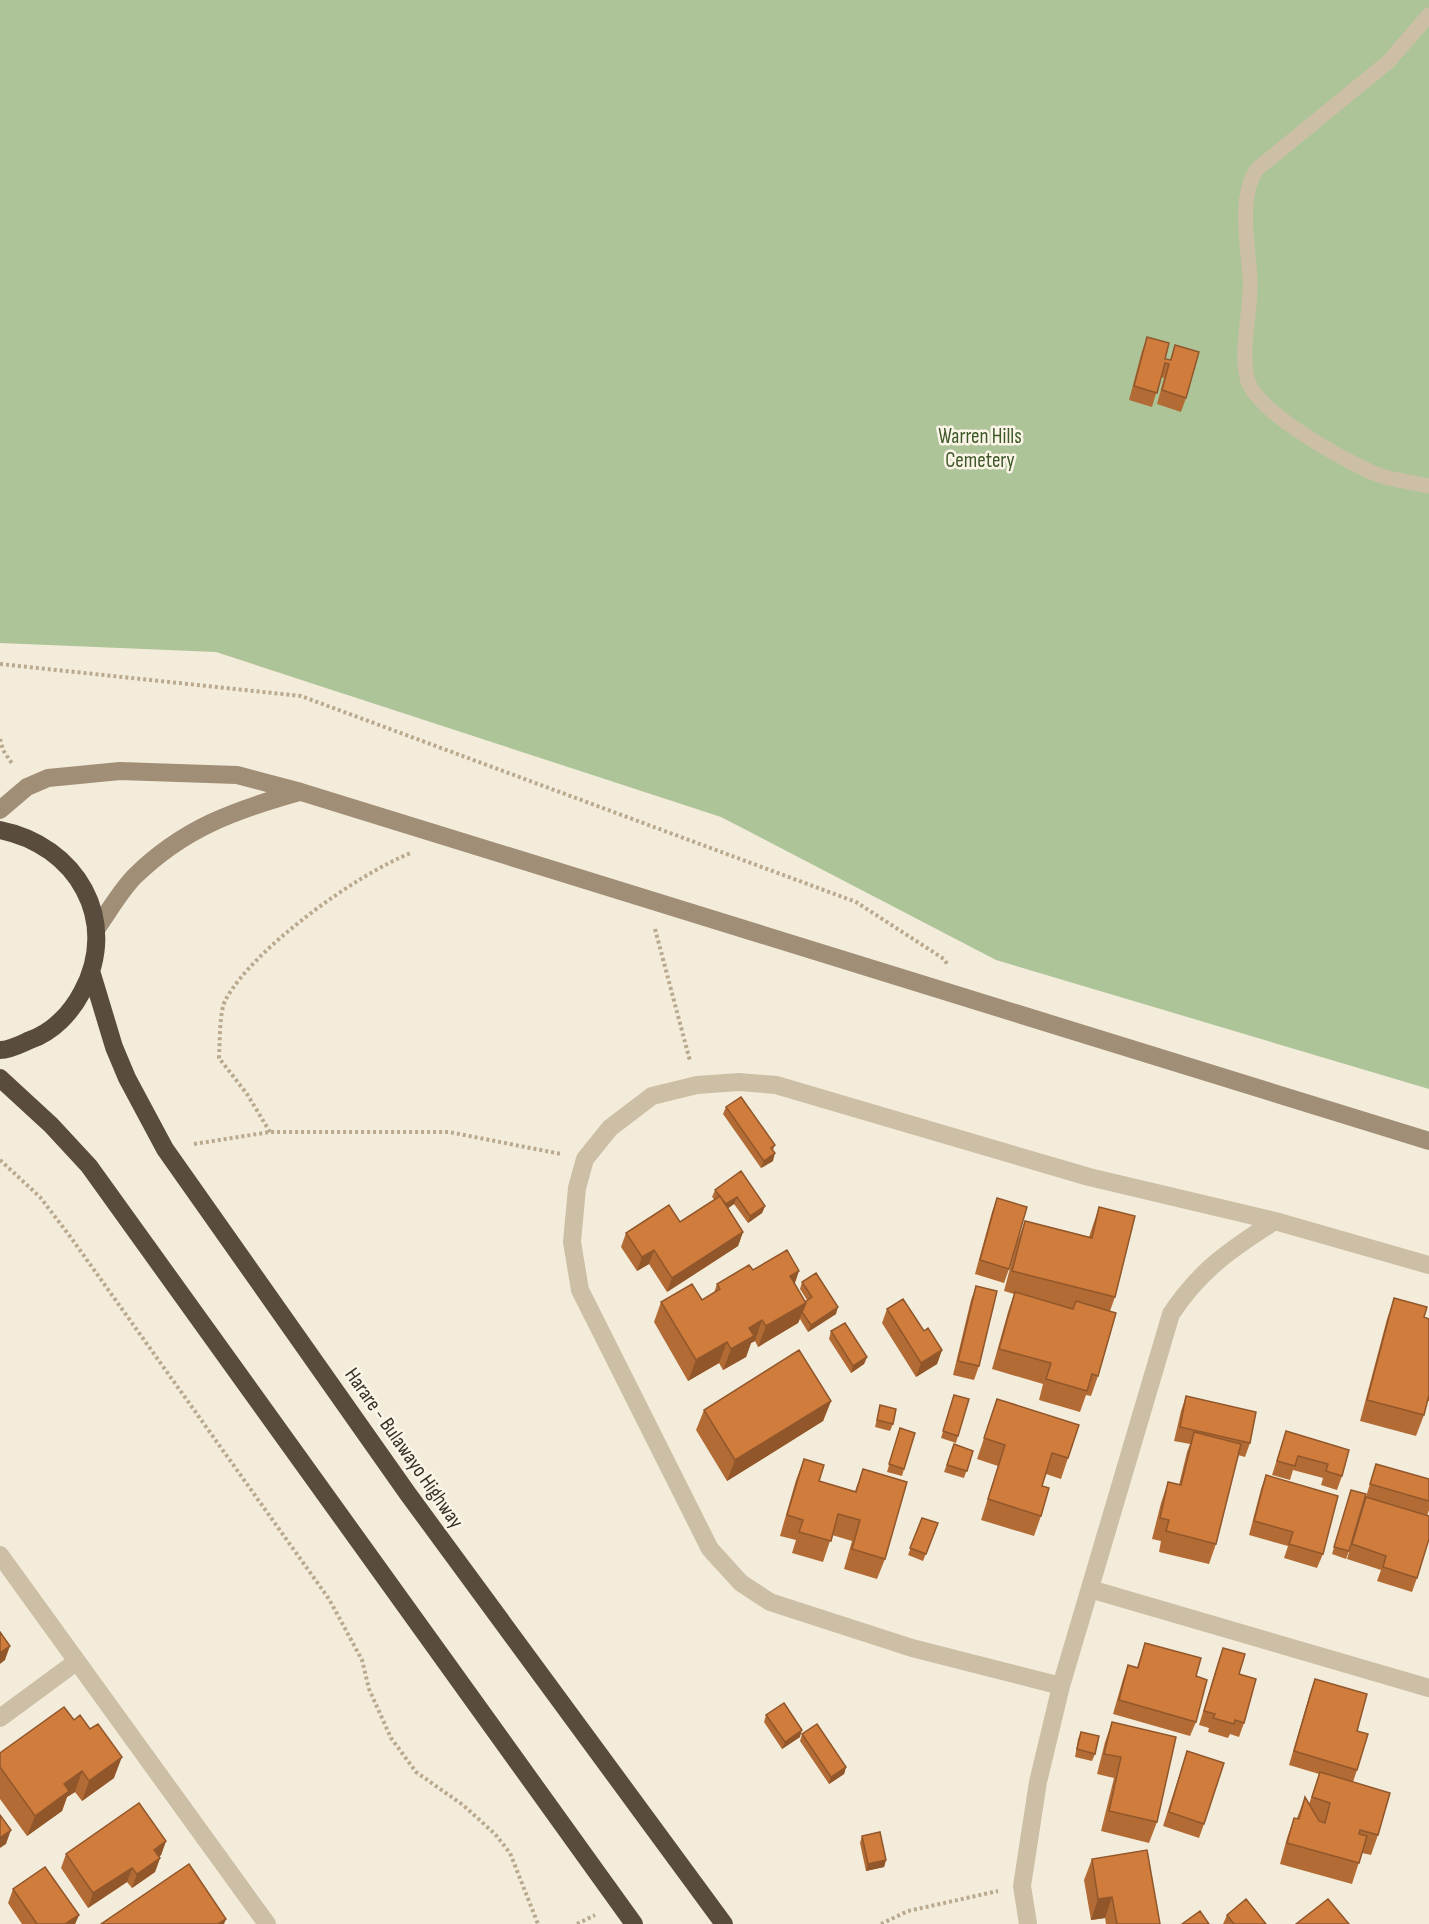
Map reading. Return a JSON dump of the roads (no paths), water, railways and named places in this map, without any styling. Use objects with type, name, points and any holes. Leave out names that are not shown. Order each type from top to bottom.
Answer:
[{"type":"highway","name":"Harare - Bulawayo Highway","points":[[0,830],[23,834],[51,849],[74,871],[89,898],[97,928],[92,974],[73,1009],[43,1035],[0,1050]]},
{"type":"highway","name":"Harare - Bulawayo Highway","points":[[92,974],[122,1068],[165,1149],[408,1494],[724,1924]]},
{"type":"highway","points":[[0,1078],[51,1125],[89,1167],[634,1924]]},
{"type":"street","points":[[0,810],[27,787],[48,778],[120,771],[237,775],[448,837],[971,1001],[1429,1141]]},
{"type":"street","points":[[97,928],[134,877],[162,852],[204,824],[242,808],[301,792]]},
{"type":"street","points":[[1061,1686],[912,1648],[770,1602],[741,1582],[710,1549],[580,1290],[572,1242],[577,1188],[585,1159],[610,1128],[652,1096],[697,1085],[739,1082],[796,1090],[936,1134],[1089,1177],[1275,1221],[1429,1265]]},
{"type":"street","points":[[1028,1924],[1023,1886],[1038,1782],[1061,1686],[1171,1314],[1187,1290],[1222,1255],[1275,1221]]},
{"type":"street","points":[[0,1555],[267,1924]]},
{"type":"street","points":[[1090,1589],[1429,1688]]},
{"type":"street","points":[[0,1718],[76,1662]]},
{"type":"lane","points":[[1429,15],[1388,62],[1262,164],[1249,181],[1245,202],[1251,283],[1247,379],[1258,398],[1282,421],[1373,473],[1429,486]]},
{"type":"park label","name":"Warren Hills Cemetery","points":[[980,448]]}]
